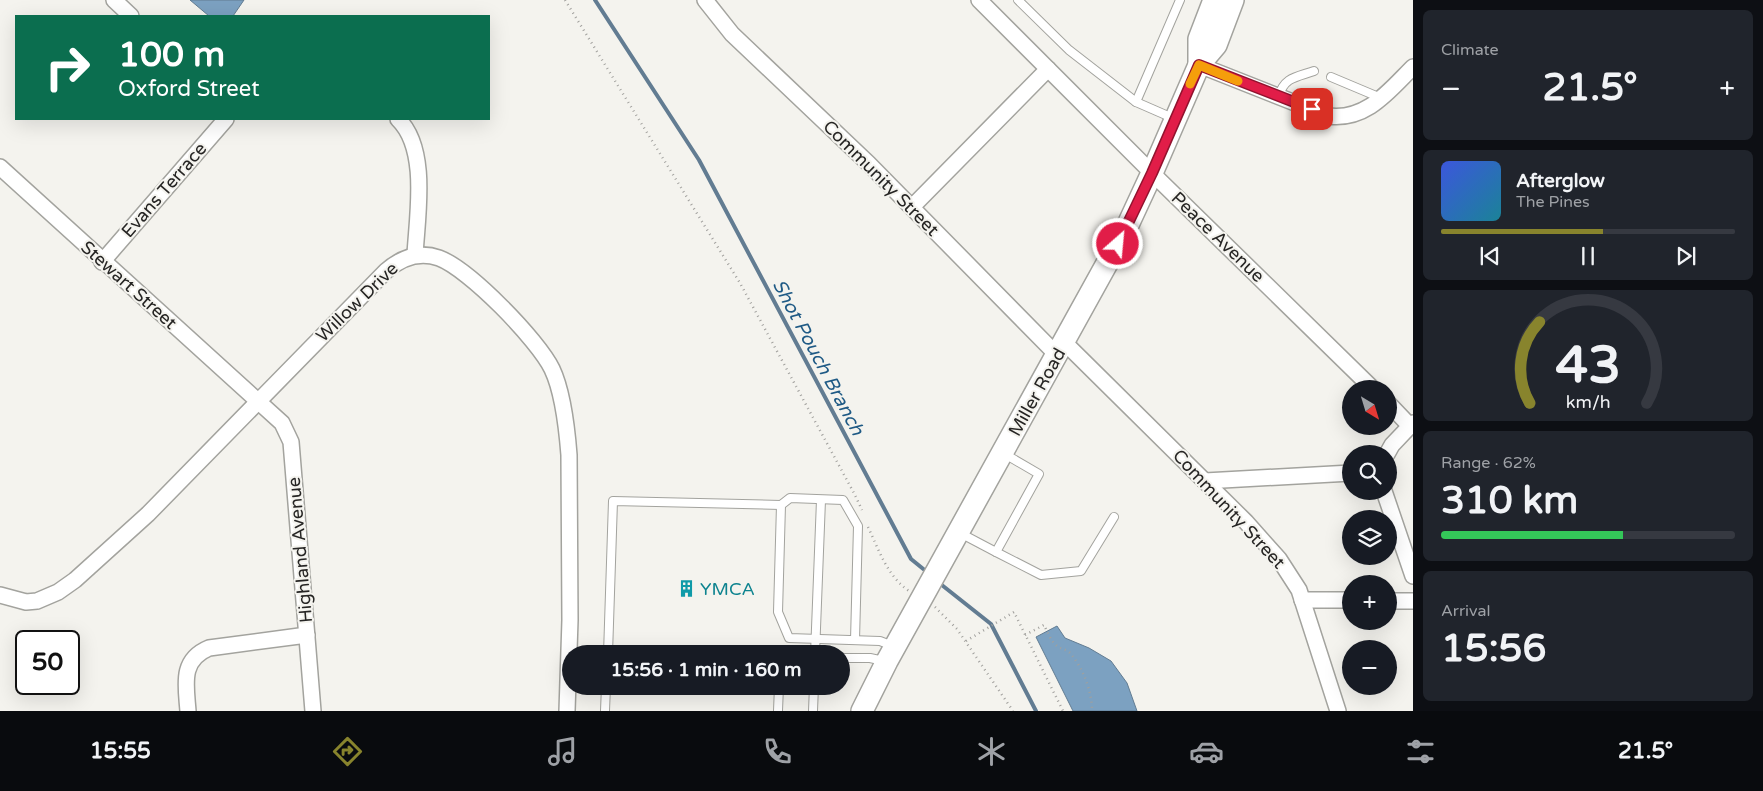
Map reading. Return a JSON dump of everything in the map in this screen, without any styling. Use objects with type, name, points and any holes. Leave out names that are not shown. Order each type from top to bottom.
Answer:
[{"type":"main road","name":"Miller Road","points":[[1199,65],[1199,39],[1214,0]]},
{"type":"main road","name":"Miller Road","points":[[862,711],[921,597],[1003,453],[1126,229],[1199,65],[1216,45],[1233,0]]},
{"type":"street","points":[[114,0],[130,15]]},
{"type":"street","name":"Community Street","points":[[705,0],[732,34],[1061,348],[1205,481],[1246,522],[1279,559],[1299,590],[1338,711]]},
{"type":"street","name":"Peace Avenue","points":[[978,0],[1364,380]]},
{"type":"street","points":[[1199,65],[1328,116],[1341,117],[1363,111],[1413,67]]},
{"type":"street","points":[[912,207],[1048,69]]},
{"type":"street","name":"Evans Terrace","points":[[102,262],[225,120]]},
{"type":"street","points":[[399,120],[410,134],[416,151],[418,181],[415,255]]},
{"type":"street","name":"Stewart Street","points":[[0,167],[102,262],[258,401]]},
{"type":"street","name":"Willow Drive","points":[[0,595],[26,602],[37,601],[51,596],[75,580],[148,514],[397,261],[415,255],[438,257],[452,264],[491,296],[543,354],[556,379],[567,432],[569,464],[570,620],[566,711]]},
{"type":"street","name":"Highland Avenue","points":[[258,401],[282,423],[291,442],[314,711]]},
{"type":"street","points":[[1392,445],[1412,424],[1398,412]]},
{"type":"street","points":[[1205,481],[1342,473]]},
{"type":"street","points":[[1387,500],[1413,576]]},
{"type":"street","points":[[1302,600],[1342,600]]},
{"type":"street","points":[[1397,600],[1413,601]]},
{"type":"street","points":[[188,711],[187,673],[194,657],[199,652],[209,648],[307,634]]},
{"type":"lane","points":[[1018,0],[1069,50],[1136,102],[1175,119]]},
{"type":"lane","points":[[1136,102],[1180,0]]},
{"type":"lane","points":[[1279,96],[1282,86],[1291,78],[1314,72]]},
{"type":"lane","points":[[1331,76],[1380,98]]},
{"type":"lane","points":[[996,552],[1040,474],[1003,453]]},
{"type":"lane","points":[[608,645],[614,501],[781,505],[790,498],[843,500],[858,526],[855,640]]},
{"type":"lane","points":[[816,645],[821,500]]},
{"type":"lane","points":[[781,505],[778,612],[789,638],[880,641],[891,654],[870,658],[850,658]]},
{"type":"lane","points":[[958,532],[1041,575],[1081,570],[1114,518]]},
{"type":"lane","points":[[605,711],[606,695]]},
{"type":"lane","points":[[778,711],[779,695]]},
{"type":"lane","points":[[814,695],[814,711]]},
{"type":"path","points":[[564,0],[740,283],[855,495],[864,518]]},
{"type":"path","points":[[868,525],[887,568],[898,583],[921,597],[957,628],[1013,711]]},
{"type":"path","points":[[966,641],[1014,612],[1063,711]]},
{"type":"path","points":[[1025,635],[1044,625],[1055,645],[1068,651],[1077,663],[1089,690],[1092,711]]},
{"type":"water","points":[[190,0],[244,0],[234,15],[208,15]]},
{"type":"water","points":[[1057,626],[1065,638],[1089,648],[1111,661],[1127,683],[1137,711],[1073,711],[1036,637]]},
{"type":"waterway","name":"Shot Pouch Branch","points":[[595,0],[699,160],[911,559],[927,572]]},
{"type":"waterway","name":"Shot Pouch Branch","points":[[938,582],[991,624],[1036,711]]},
{"type":"slow traffic","points":[[1190,84],[1199,65],[1238,81]]},
{"type":"place","name":"YMCA","points":[[686,589]]},
{"type":"route","points":[[1118,244],[1152,173],[1199,65],[1312,109]]}]
